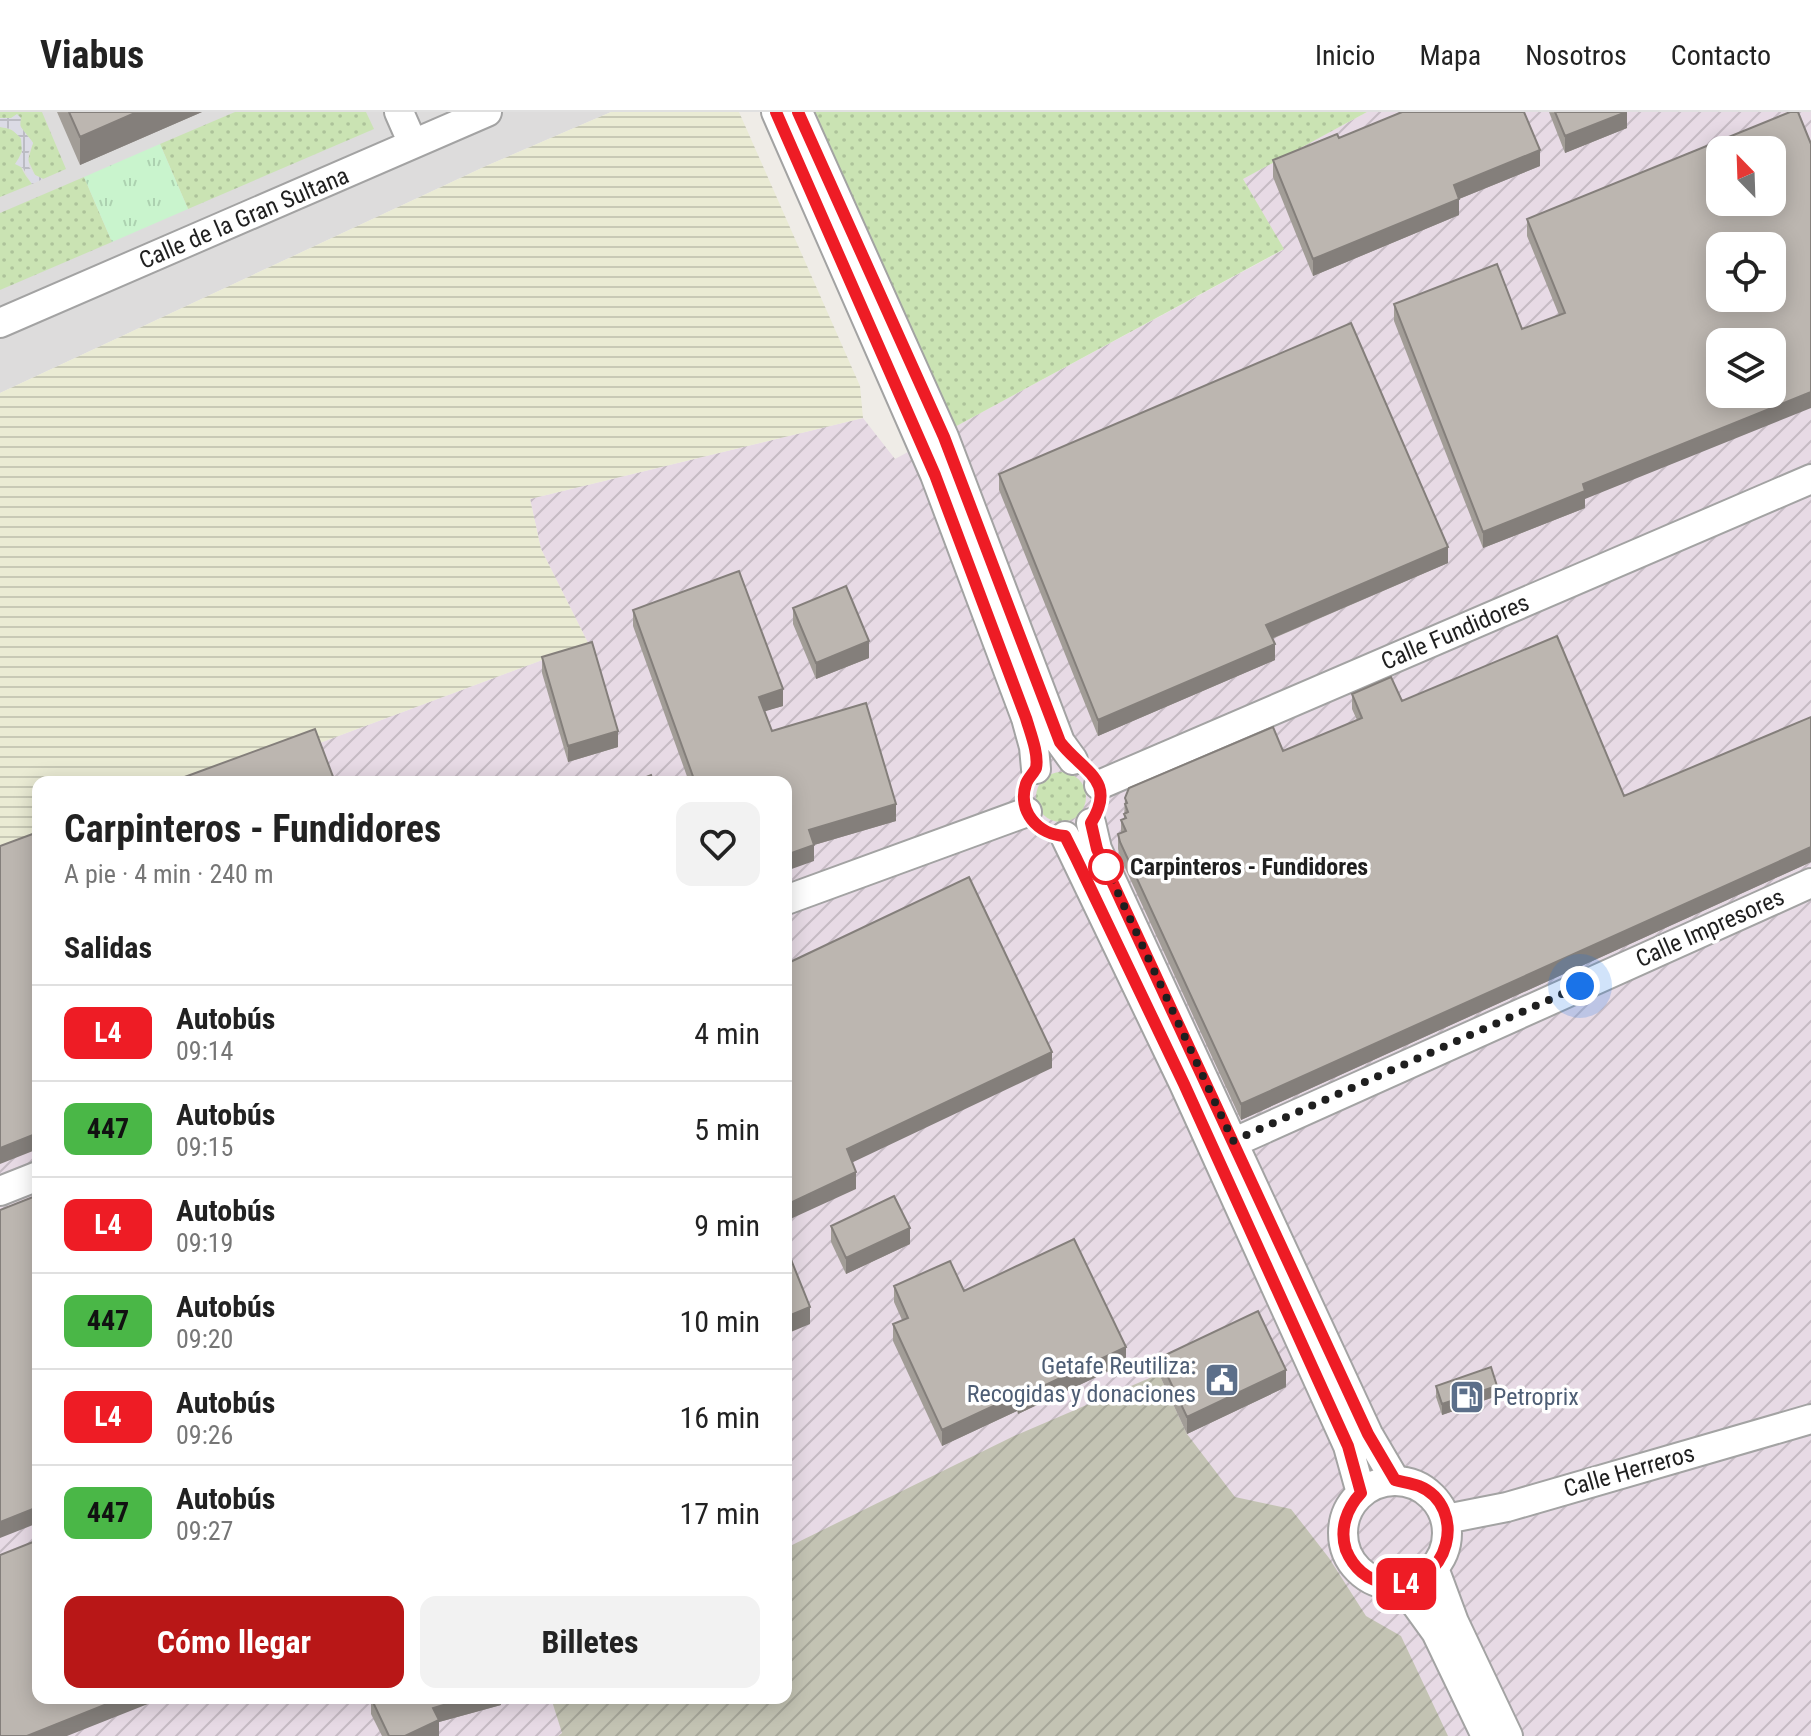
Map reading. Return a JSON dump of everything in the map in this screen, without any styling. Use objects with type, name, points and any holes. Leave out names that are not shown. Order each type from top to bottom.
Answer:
[{"type":"street","points":[[399,112],[413,144]]},
{"type":"street","name":"Calle de la Gran Sultana","points":[[0,323],[487,112]]},
{"type":"street","points":[[776,112],[935,475],[1026,718],[1036,769]]},
{"type":"street","points":[[798,112],[944,437],[1060,742],[1073,760],[1089,769],[1099,785],[1101,798],[1098,812],[1091,823],[1065,836],[1047,833],[1036,826],[1027,812],[1023,796],[1025,786],[1036,769],[1053,759],[1073,760]]},
{"type":"street","name":"Calle Fundidores","points":[[1099,785],[1811,479]]},
{"type":"street","points":[[792,898],[1027,812]]},
{"type":"street","points":[[1091,823],[1097,849],[1348,1446],[1361,1493]]},
{"type":"street","points":[[1065,836],[1395,1480]]},
{"type":"street","name":"Calle Impresores","points":[[1224,1146],[1811,883]]},
{"type":"street","points":[[0,1191],[32,1178]]},
{"type":"street","name":"Calle Herreros","points":[[1446,1519],[1507,1507],[1811,1419]]},
{"type":"street","points":[[1395,1480],[1420,1487],[1435,1498],[1446,1519],[1448,1537],[1444,1553],[1434,1568],[1419,1579],[1402,1585],[1379,1582],[1363,1574],[1350,1560],[1343,1534],[1346,1516],[1361,1493],[1377,1484],[1395,1480]]},
{"type":"street","points":[[1434,1568],[1454,1622],[1508,1736]]},
{"type":"street","points":[[1402,1585],[1436,1632],[1486,1736]]},
{"type":"shaded area","points":[[0,112],[611,112],[486,166],[0,393]]},
{"type":"shaded area","points":[[611,112],[739,112],[860,386],[863,418],[530,499],[541,549],[588,643],[231,776],[32,776],[32,850],[0,862],[0,393],[486,166]]},
{"type":"shaded area","points":[[1367,112],[1811,112],[1811,1736],[0,1736],[0,862],[32,850],[32,1704],[792,1704],[792,776],[231,776],[588,643],[541,549],[530,499],[863,418],[895,459],[1283,250],[1242,179]]},
{"type":"shaded area","points":[[17,114],[21,118],[20,126],[33,143],[28,154],[29,167],[43,179],[32,184],[23,168],[15,164],[22,153],[21,138],[11,129],[0,127],[0,118],[11,118]]},
{"type":"shaded area","points":[[1159,1374],[1187,1434],[1235,1497],[1291,1509],[1329,1558],[1366,1616],[1401,1636],[1448,1736],[558,1736],[562,1733],[553,1704],[792,1704],[792,1545],[1014,1436]]},
{"type":"green space","points":[[0,112],[42,112],[66,169],[43,179],[35,175],[28,160],[33,143],[20,122],[0,118]]},
{"type":"green space","points":[[235,112],[366,112],[374,129],[188,209],[160,144]]},
{"type":"green space","points":[[808,112],[1367,112],[1243,179],[1284,249],[951,429]]},
{"type":"green space","points":[[0,127],[19,135],[23,147],[20,163],[32,184],[0,197]]},
{"type":"green space","points":[[160,144],[188,209],[112,242],[84,177]]},
{"type":"green space","points":[[84,177],[112,242],[0,290],[0,213]]},
{"type":"green space","points":[[1061,772],[1079,779],[1086,797],[1079,815],[1061,822],[1043,815],[1036,797],[1043,779]]},
{"type":"building","points":[[69,112],[137,112],[80,137]]},
{"type":"building","points":[[1402,112],[1524,112],[1540,150],[1454,185],[1459,199],[1313,259],[1273,160]]},
{"type":"building","points":[[1555,112],[1626,112],[1565,136]]},
{"type":"building","points":[[1790,112],[1798,112],[1811,144],[1811,392],[1786,402],[1786,328],[1706,328],[1706,408],[1771,408],[1583,484],[1585,491],[1483,532],[1394,304],[1497,264],[1522,329],[1565,313],[1527,219],[1706,146],[1706,216],[1786,216],[1786,136],[1731,136]]},
{"type":"building","points":[[1351,323],[1448,547],[1266,625],[1275,644],[1098,720],[999,474]]},
{"type":"building","points":[[739,571],[783,689],[759,697],[772,731],[866,703],[896,804],[809,830],[814,845],[792,853],[792,776],[693,776],[633,610]]},
{"type":"building","points":[[846,586],[869,641],[816,663],[793,608]]},
{"type":"building","points":[[1557,636],[1624,796],[1811,717],[1811,847],[1241,1104],[1120,842],[1118,834],[1126,831],[1121,820],[1126,818],[1124,814],[1128,812],[1125,798],[1129,788],[1273,727],[1283,751],[1362,718],[1352,694],[1391,677],[1402,701]]},
{"type":"building","points":[[592,642],[618,731],[568,746],[542,657]]},
{"type":"building","points":[[315,729],[333,776],[187,776]]},
{"type":"building","points":[[32,834],[32,1135],[0,1148],[0,846]]},
{"type":"building","points":[[969,877],[1052,1052],[847,1149],[856,1172],[792,1202],[792,961]]},
{"type":"building","points":[[894,1196],[910,1228],[846,1258],[831,1226]]},
{"type":"building","points":[[32,1197],[32,1509],[0,1522],[0,1210]]},
{"type":"building","points":[[1074,1239],[1126,1347],[942,1430],[893,1324],[908,1318],[894,1286],[950,1261],[964,1291]]},
{"type":"building","points":[[792,1262],[810,1307],[792,1314]]},
{"type":"building","name":"Getafe Reutiliza: Recogidas y donaciones","points":[[1258,1311],[1286,1370],[1187,1417],[1159,1358]]},
{"type":"building","points":[[1491,1367],[1497,1386],[1442,1404],[1436,1386]]},
{"type":"building","points":[[32,1542],[32,1704],[107,1704],[27,1736],[0,1736],[0,1555]]},
{"type":"building","points":[[374,1704],[447,1704],[433,1708],[439,1720],[405,1736],[389,1736]]},
{"type":"bus line","name":"L4","points":[[776,112],[935,475],[1026,718],[1036,769],[1025,786],[1024,806],[1036,826],[1047,833],[1065,836],[1184,1084],[1348,1446],[1361,1493],[1346,1516],[1343,1534],[1350,1560],[1363,1574],[1379,1582],[1402,1585],[1419,1579],[1434,1568],[1444,1553],[1448,1537],[1446,1519],[1435,1498],[1420,1487],[1395,1480],[1368,1434],[1097,849],[1091,823],[1098,812],[1101,798],[1099,785],[1089,769],[1073,760],[1060,742],[944,437],[798,112]]},
{"type":"place","name":"Carpinteros - Fundidores","points":[[1106,867]]},
{"type":"place","name":"Getafe Reutiliza: Recogidas y donaciones","points":[[1222,1380]]},
{"type":"place","name":"Petroprix","points":[[1467,1397]]},
{"type":"route","points":[[1106,867],[1233,1141],[1580,986]]}]
